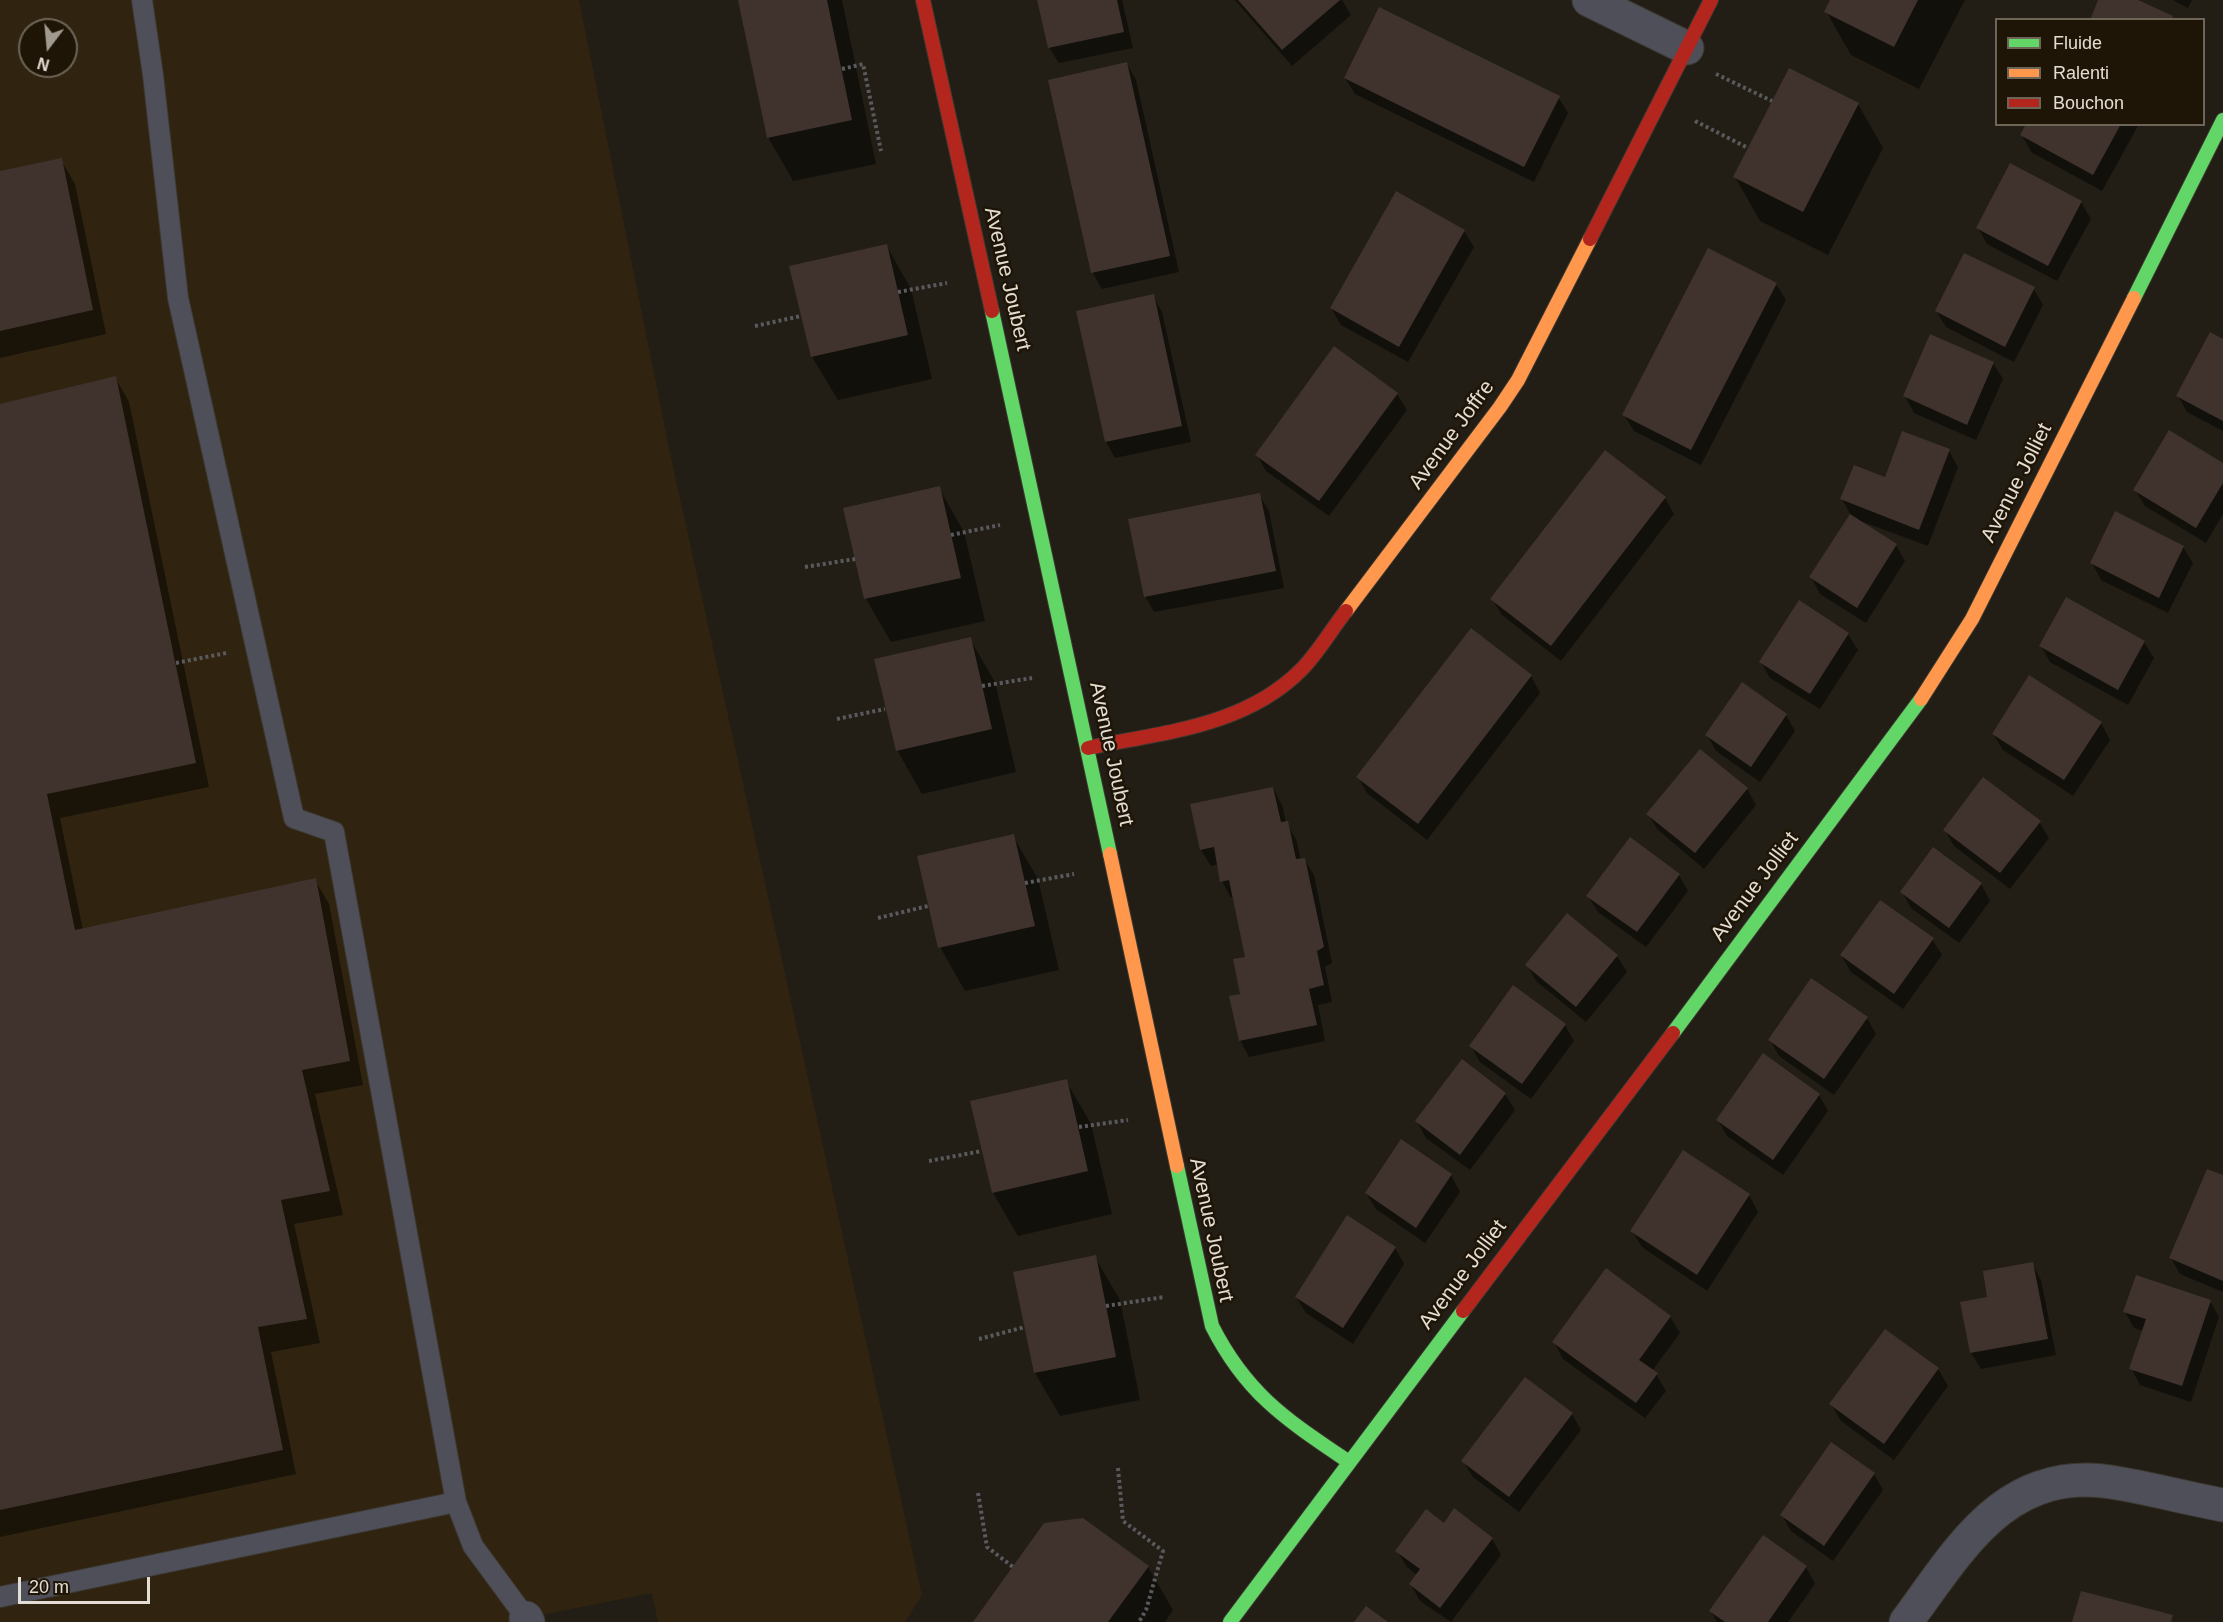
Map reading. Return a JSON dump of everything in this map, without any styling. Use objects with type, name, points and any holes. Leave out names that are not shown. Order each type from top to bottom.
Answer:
[{"type":"street","name":"Avenue Joubert","points":[[923,0],[1072,671],[1212,1326],[1223,1351],[1249,1386],[1281,1414],[1349,1461]]},
{"type":"street","points":[[1589,0],[1685,53]]},
{"type":"street","name":"Avenue Joffre","points":[[1088,748],[1213,722],[1240,712],[1274,694],[1303,668],[1518,380],[1712,0]]},
{"type":"street","name":"Avenue Jolliet","points":[[1230,1622],[1935,680],[1972,619],[2223,120]]},
{"type":"street","points":[[1906,1622],[1966,1540],[1990,1516],[2016,1497],[2037,1487],[2068,1480],[2109,1482],[2223,1505]]},
{"type":"lane","points":[[141,0],[153,75],[178,298],[294,818],[334,832],[456,1502],[473,1546],[527,1620]]},
{"type":"lane","points":[[0,1597],[456,1502]]},
{"type":"path","points":[[1685,53],[1772,101]]},
{"type":"path","points":[[842,69],[863,64],[881,151]]},
{"type":"path","points":[[1659,103],[1748,148]]},
{"type":"path","points":[[898,292],[985,276]]},
{"type":"path","points":[[754,326],[801,316]]},
{"type":"path","points":[[951,534],[1038,518]]},
{"type":"path","points":[[805,567],[855,559]]},
{"type":"path","points":[[176,663],[210,657]]},
{"type":"path","points":[[982,686],[1072,671]]},
{"type":"path","points":[[837,719],[885,709]]},
{"type":"path","points":[[1025,883],[1114,867]]},
{"type":"path","points":[[878,918],[928,906]]},
{"type":"path","points":[[1079,1127],[1165,1114]]},
{"type":"path","points":[[929,1161],[982,1151]]},
{"type":"path","points":[[1106,1306],[1203,1291]]},
{"type":"path","points":[[979,1339],[1024,1327]]},
{"type":"path","points":[[1118,1468],[1123,1521],[1163,1551],[1146,1610],[1139,1622]]},
{"type":"path","points":[[978,1493],[987,1547],[1013,1567]]},
{"type":"shaded area","points":[[0,0],[579,0],[669,448],[922,1595],[905,1622],[658,1622],[652,1593],[526,1618],[526,1622],[0,1622]]},
{"type":"building","points":[[738,0],[827,0],[852,120],[767,138]]},
{"type":"building","points":[[1037,0],[1117,0],[1124,32],[1048,48]]},
{"type":"building","points":[[1238,0],[1340,0],[1282,50]]},
{"type":"building","points":[[1830,0],[1918,0],[1894,47],[1824,12]]},
{"type":"building","points":[[2098,0],[2138,0],[2173,16],[2172,18],[2091,18]]},
{"type":"building","points":[[1379,7],[1560,96],[1524,167],[1344,78]]},
{"type":"building","points":[[1127,62],[1170,256],[1091,273],[1048,80]]},
{"type":"building","points":[[1789,68],[1859,103],[1803,212],[1733,177]]},
{"type":"building","points":[[2025,126],[2120,126],[2093,175],[2020,135]]},
{"type":"building","points":[[62,158],[93,310],[0,331],[0,171]]},
{"type":"building","points":[[2010,163],[2082,201],[2048,266],[1976,228]]},
{"type":"building","points":[[1396,191],[1465,230],[1399,347],[1330,308]]},
{"type":"building","points":[[887,244],[908,335],[811,357],[789,266]]},
{"type":"building","points":[[1708,248],[1777,283],[1691,450],[1622,415]]},
{"type":"building","points":[[1964,253],[2035,287],[2005,347],[1935,311]]},
{"type":"building","points":[[1154,294],[1182,426],[1105,442],[1076,311]]},
{"type":"building","points":[[2210,332],[2223,339],[2223,421],[2176,396]]},
{"type":"building","points":[[1930,334],[1994,362],[1967,425],[1903,396]]},
{"type":"building","points":[[1334,346],[1398,393],[1319,501],[1255,455]]},
{"type":"building","points":[[116,376],[196,763],[47,794],[75,930],[316,878],[350,1061],[302,1070],[330,1191],[281,1200],[307,1319],[258,1327],[283,1450],[0,1510],[0,404]]},
{"type":"building","points":[[2169,430],[2223,463],[2223,483],[2196,528],[2133,490]]},
{"type":"building","points":[[1902,431],[1950,449],[1919,530],[1840,499],[1854,465],[1885,477]]},
{"type":"building","points":[[1605,450],[1666,497],[1551,646],[1490,599]]},
{"type":"building","points":[[940,486],[961,578],[864,599],[843,508]]},
{"type":"building","points":[[1260,493],[1276,571],[1144,597],[1128,519]]},
{"type":"building","points":[[2115,511],[2184,546],[2159,598],[2090,563]]},
{"type":"building","points":[[1850,514],[1897,544],[1857,608],[1809,577]]},
{"type":"building","points":[[2066,597],[2145,641],[2118,690],[2039,646]]},
{"type":"building","points":[[1799,600],[1849,633],[1810,694],[1759,662]]},
{"type":"building","points":[[1471,628],[1532,675],[1418,824],[1356,777]]},
{"type":"building","points":[[971,637],[992,729],[896,751],[874,659]]},
{"type":"building","points":[[2029,675],[2102,722],[2064,780],[1992,734]]},
{"type":"building","points":[[1742,682],[1787,714],[1751,767],[1705,735]]},
{"type":"building","points":[[1700,749],[1748,788],[1695,853],[1646,814]]},
{"type":"building","points":[[1983,777],[2041,821],[2000,873],[1943,830]]},
{"type":"building","points":[[1273,787],[1281,822],[1288,821],[1296,859],[1305,858],[1324,947],[1317,951],[1324,985],[1309,989],[1317,1025],[1239,1041],[1229,996],[1240,994],[1233,959],[1245,957],[1229,880],[1220,882],[1214,847],[1200,850],[1190,804]]},
{"type":"building","points":[[1014,834],[1035,926],[938,948],[917,856]]},
{"type":"building","points":[[1630,837],[1680,874],[1637,932],[1586,896]]},
{"type":"building","points":[[1933,847],[1982,883],[1949,928],[1900,892]]},
{"type":"building","points":[[1880,900],[1934,938],[1894,994],[1840,955]]},
{"type":"building","points":[[1567,913],[1618,955],[1576,1007],[1525,965]]},
{"type":"building","points":[[1811,978],[1868,1017],[1824,1079],[1768,1040]]},
{"type":"building","points":[[1513,985],[1566,1024],[1522,1084],[1469,1046]]},
{"type":"building","points":[[1763,1053],[1820,1094],[1773,1160],[1716,1120]]},
{"type":"building","points":[[1462,1059],[1506,1093],[1460,1155],[1415,1121]]},
{"type":"building","points":[[1067,1079],[1088,1171],[992,1193],[970,1101]]},
{"type":"building","points":[[1401,1139],[1452,1174],[1416,1228],[1365,1193]]},
{"type":"building","points":[[1683,1150],[1750,1194],[1697,1275],[1630,1231]]},
{"type":"building","points":[[2207,1169],[2223,1175],[2223,1281],[2169,1258]]},
{"type":"building","points":[[1347,1215],[1396,1247],[1343,1328],[1295,1297]]},
{"type":"building","points":[[1096,1255],[1116,1357],[1034,1373],[1013,1272]]},
{"type":"building","points":[[2033,1262],[2048,1339],[1970,1353],[1960,1302],[1987,1297],[1983,1271]]},
{"type":"building","points":[[1606,1268],[1671,1316],[1639,1360],[1658,1373],[1636,1403],[1552,1342]]},
{"type":"building","points":[[2136,1275],[2211,1300],[2182,1386],[2129,1369],[2146,1319],[2123,1312]]},
{"type":"building","points":[[1885,1329],[1939,1368],[1884,1444],[1829,1404]]},
{"type":"building","points":[[1525,1377],[1573,1413],[1509,1497],[1461,1461]]},
{"type":"building","points":[[1831,1442],[1875,1473],[1824,1546],[1780,1515]]},
{"type":"building","points":[[1454,1508],[1493,1538],[1440,1608],[1409,1584],[1420,1569],[1395,1551],[1426,1509],[1444,1523]]},
{"type":"building","points":[[1083,1518],[1149,1566],[1108,1622],[973,1622],[1044,1523]]},
{"type":"building","points":[[1763,1535],[1807,1566],[1768,1622],[1725,1622],[1709,1611]]},
{"type":"building","points":[[2081,1591],[2173,1615],[2171,1622],[2072,1622]]},
{"type":"building","points":[[1366,1606],[1388,1622],[1354,1622]]},
{"type":"traffic: fast","points":[[2134,298],[2223,120]]},
{"type":"traffic: fast","points":[[992,311],[1110,854]]},
{"type":"traffic: fast","points":[[1673,1033],[1921,699]]},
{"type":"traffic: fast","points":[[1177,1166],[1212,1326],[1225,1350],[1239,1370],[1270,1404],[1306,1433],[1349,1462]]},
{"type":"traffic: fast","points":[[1230,1622],[1463,1311]]},
{"type":"traffic: slow","points":[[1346,611],[1518,380],[1590,239]]},
{"type":"traffic: slow","points":[[1921,699],[1972,619],[2134,298]]},
{"type":"traffic: slow","points":[[1110,854],[1177,1166]]},
{"type":"traffic: jam","points":[[923,0],[992,311]]},
{"type":"traffic: jam","points":[[1590,239],[1711,0]]},
{"type":"traffic: jam","points":[[1088,748],[1201,724],[1228,716],[1254,704],[1279,689],[1301,670],[1346,611]]},
{"type":"traffic: jam","points":[[1463,1311],[1673,1033]]}]
